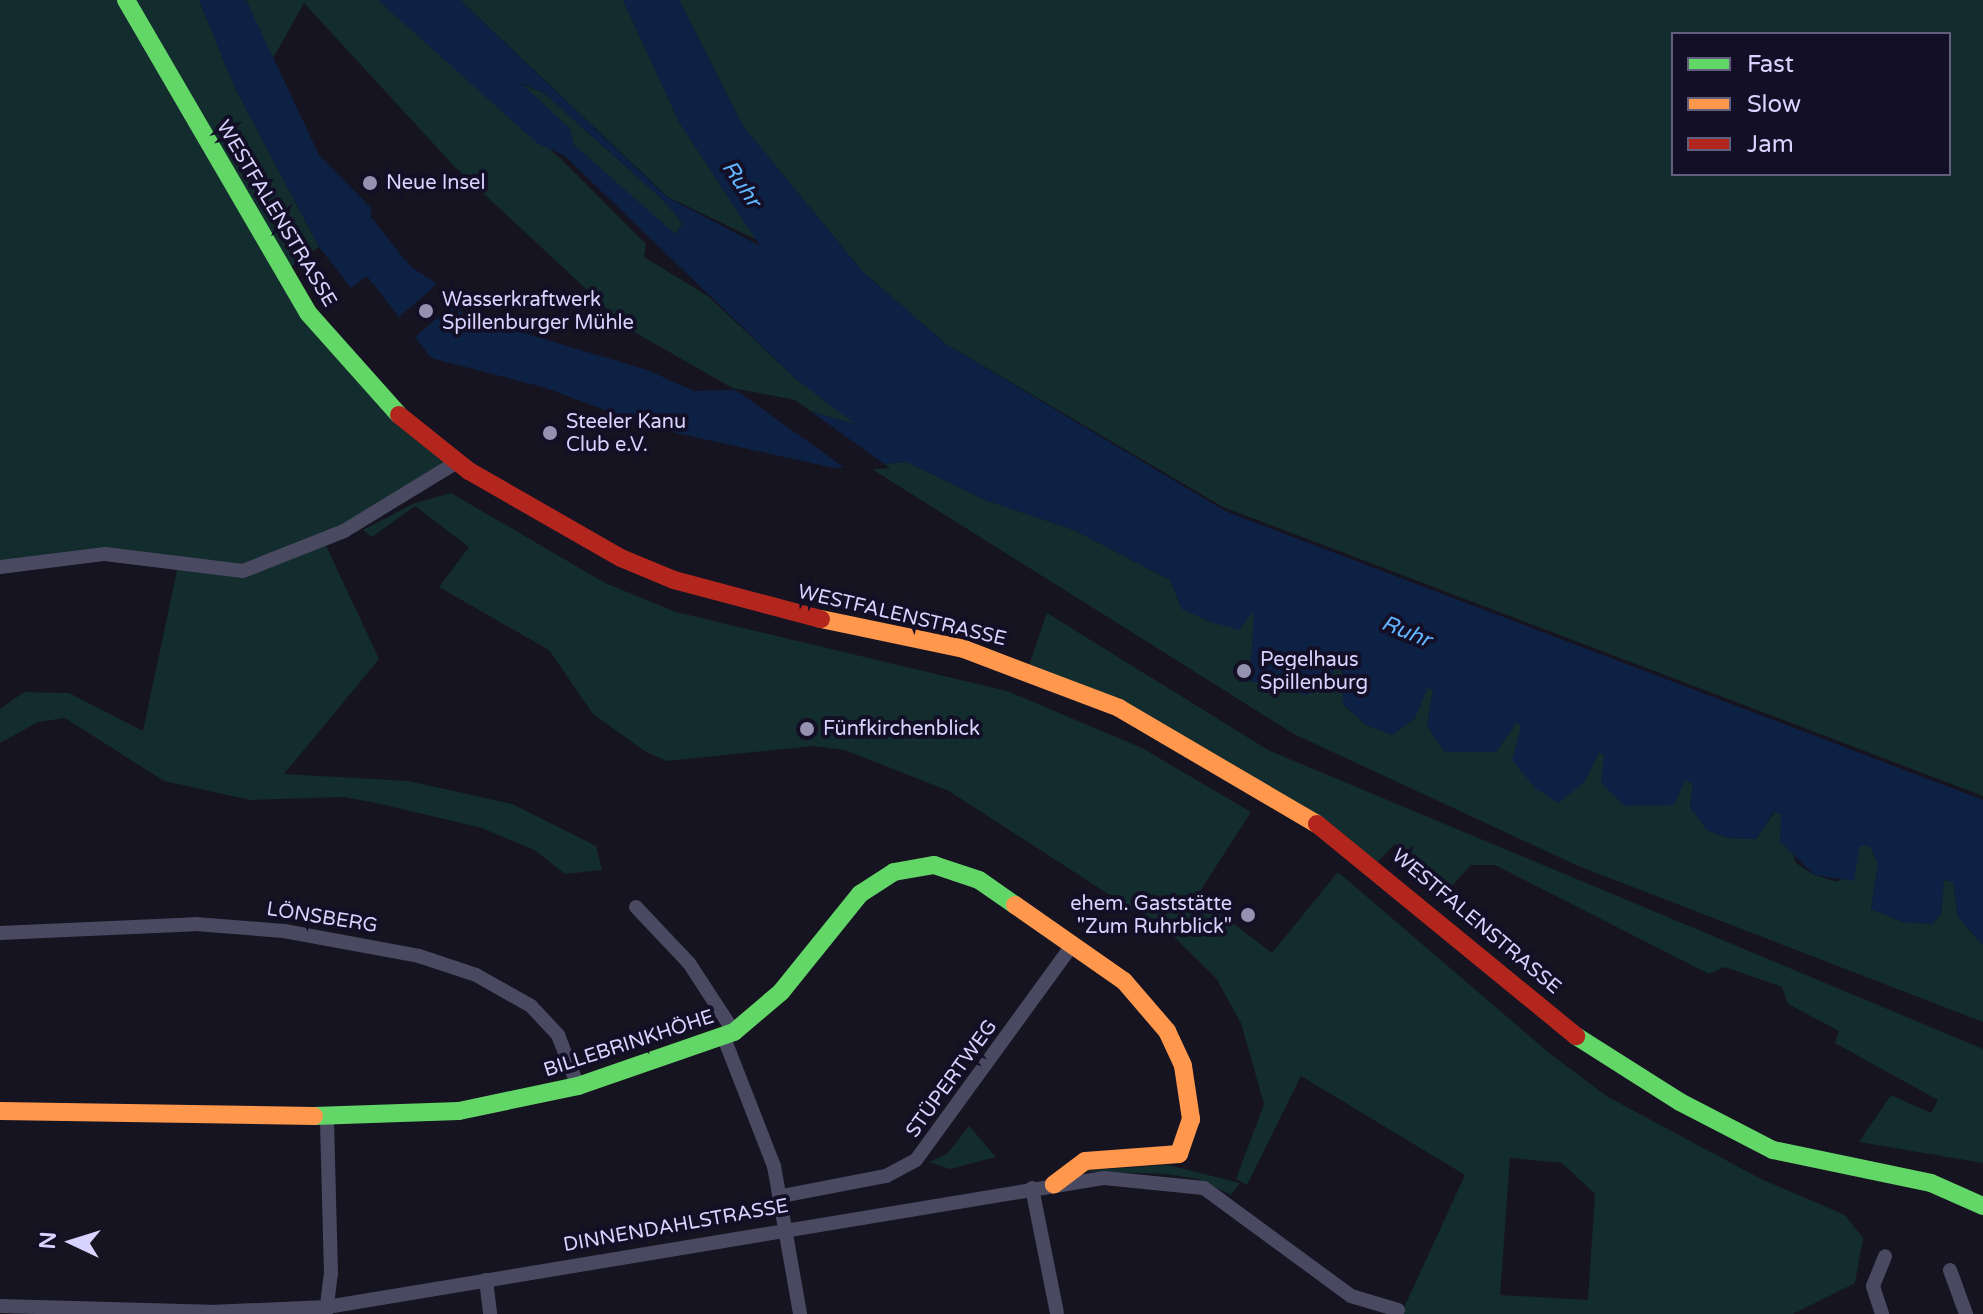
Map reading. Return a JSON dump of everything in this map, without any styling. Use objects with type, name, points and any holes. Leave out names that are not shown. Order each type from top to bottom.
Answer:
[{"type":"main road","name":"WESTFALENSTRASSE","points":[[126,0],[309,314],[391,409],[457,462],[569,531],[674,580],[781,611],[964,649],[1119,708],[1304,813],[1573,1034],[1668,1096],[1773,1150],[1931,1183],[1983,1206]]},
{"type":"main road","name":"BILLEBRINKHÖHE","points":[[0,1111],[327,1118],[459,1111],[578,1086],[729,1035],[781,992],[844,909],[870,885],[906,867],[964,872],[1138,993],[1167,1031],[1186,1077],[1191,1119],[1179,1154],[1085,1161],[1054,1184]]},
{"type":"street","points":[[0,567],[105,554],[206,571],[253,568],[344,531],[457,462]]},
{"type":"street","points":[[636,907],[689,963],[729,1035],[761,1123],[782,1196],[800,1314]]},
{"type":"street","name":"LÖNSBERG","points":[[0,933],[101,924],[225,926],[419,956],[476,975],[531,1006],[558,1035],[578,1086]]},
{"type":"street","name":"STÜPERTWEG","points":[[782,1196],[886,1176],[916,1160],[1072,945]]},
{"type":"street","points":[[326,1311],[327,1118]]},
{"type":"street","name":"DINNENDAHLSTRASSE","points":[[0,1306],[210,1312],[326,1311],[787,1227],[1054,1184],[1161,1179],[1204,1188],[1351,1296],[1398,1310]]},
{"type":"street","points":[[1032,1188],[1057,1313]]},
{"type":"street","points":[[1882,1314],[1873,1286],[1885,1256]]},
{"type":"street","points":[[1950,1270],[1966,1314]]},
{"type":"street","points":[[486,1280],[490,1314]]},
{"type":"green space","points":[[0,0],[123,0],[308,314],[456,462],[323,539],[379,659],[284,774],[409,781],[512,804],[596,846],[602,870],[565,874],[536,851],[482,828],[381,804],[344,797],[250,800],[164,781],[65,718],[38,722],[0,743],[0,709],[24,692],[69,693],[143,731],[179,561],[104,552],[0,565]]},
{"type":"green space","points":[[127,0],[199,0],[235,88],[319,247],[284,272]]},
{"type":"green space","points":[[246,0],[378,0],[561,159],[646,244],[644,257],[708,296],[796,379],[858,425],[736,390],[629,329],[454,166],[304,3],[272,60]]},
{"type":"green space","points":[[460,0],[623,0],[679,122],[763,243],[668,197]]},
{"type":"green space","points":[[679,0],[1983,0],[1983,796],[1223,507],[946,344],[862,271],[743,126]]},
{"type":"green space","points":[[520,84],[544,93],[664,201],[683,224],[675,235],[574,145],[570,129]]},
{"type":"green space","points":[[907,462],[985,500],[1074,530],[1170,580],[1182,609],[1255,611],[1251,681],[1341,648],[1343,704],[1366,725],[1393,735],[1415,718],[1427,686],[1433,691],[1427,726],[1516,721],[1585,781],[1599,751],[1685,780],[1693,784],[1690,807],[1707,830],[1728,838],[1756,839],[1775,812],[1782,814],[1796,863],[1814,875],[1838,882],[1860,846],[1870,846],[1878,864],[1871,909],[1903,922],[1932,924],[1941,914],[1944,880],[1953,882],[1958,917],[1983,945],[1983,1022],[1576,865],[1294,734],[867,466]]},
{"type":"green space","points":[[451,493],[605,583],[676,612],[1007,691],[1142,748],[1251,812],[1197,896],[1272,953],[1338,872],[1548,1052],[1608,1097],[1761,1179],[1845,1215],[1863,1238],[1855,1283],[1793,1314],[1401,1314],[1465,1175],[1301,1076],[1247,1185],[1236,1179],[1264,1104],[1241,1023],[1216,978],[1173,936],[949,791],[845,750],[814,746],[667,761],[646,752],[593,714],[549,650],[439,587],[469,547],[415,506],[372,537],[363,530],[415,503]],"holes":[[[1510,1158],[1562,1163],[1595,1194],[1588,1300],[1500,1295]]]},
{"type":"green space","points":[[1047,613],[1268,750],[1983,1049],[1983,1163],[1859,1142],[1891,1095],[1931,1113],[1938,1100],[1835,1043],[1839,1031],[1788,1004],[1782,987],[1725,967],[1709,974],[1495,865],[1471,865],[1448,890],[1395,844],[1375,864],[1029,665]]},
{"type":"green space","points":[[969,1126],[996,1157],[950,1169],[929,1162],[947,1154]]},
{"type":"green space","points":[[1168,1165],[1240,1183],[1231,1195],[1198,1179],[1165,1174],[1075,1171]]},
{"type":"water","points":[[199,0],[246,0],[319,155],[371,208],[371,217],[410,266],[437,284],[399,317],[367,276],[351,288],[319,247],[235,88]]},
{"type":"water","name":"Ruhr","points":[[378,0],[460,0],[667,197],[760,246],[679,122],[623,0],[679,0],[743,126],[862,271],[946,344],[1225,511],[1983,800],[1983,945],[1958,917],[1953,882],[1944,880],[1941,914],[1932,924],[1903,922],[1871,909],[1878,864],[1870,846],[1860,846],[1854,881],[1814,875],[1780,841],[1781,814],[1774,812],[1756,839],[1728,838],[1707,830],[1690,807],[1693,784],[1685,780],[1674,805],[1625,806],[1601,783],[1604,755],[1599,752],[1585,781],[1559,803],[1535,788],[1512,760],[1521,727],[1517,722],[1496,752],[1445,752],[1427,726],[1433,691],[1428,687],[1415,718],[1393,735],[1366,725],[1343,704],[1342,649],[1331,678],[1307,695],[1250,681],[1254,611],[1239,630],[1208,621],[1182,609],[1170,580],[1074,530],[985,500],[907,462],[834,468],[650,427],[546,388],[431,358],[415,337],[454,304],[464,315],[647,370],[694,391],[736,390],[855,424],[796,379],[565,156],[537,143]],"holes":[[[521,83],[544,93],[664,201],[683,224],[675,234],[574,145],[570,129]]]},
{"type":"pier","points":[[733,388],[795,400],[890,468],[849,471]]},
{"type":"traffic: fast","points":[[126,0],[309,314],[399,415]]},
{"type":"traffic: fast","points":[[314,1116],[459,1111],[578,1086],[734,1032],[781,992],[860,894],[894,872],[934,865],[979,880],[1015,905]]},
{"type":"traffic: fast","points":[[1576,1036],[1680,1102],[1773,1150],[1931,1183],[1983,1206]]},
{"type":"traffic: slow","points":[[821,619],[964,649],[1119,708],[1317,824]]},
{"type":"traffic: slow","points":[[1015,905],[1124,981],[1167,1031],[1183,1066],[1191,1119],[1179,1154],[1085,1161],[1054,1184]]},
{"type":"traffic: slow","points":[[0,1111],[314,1116]]},
{"type":"traffic: jam","points":[[399,415],[469,471],[621,558],[674,580],[821,619]]},
{"type":"traffic: jam","points":[[1317,824],[1576,1036]]},
{"type":"place","name":"Neue Insel","points":[[370,183]]},
{"type":"place","name":"Wasserkraftwerk Spillenburger Mühle","points":[[426,311]]},
{"type":"place","name":"Steeler Kanu Club e.V.","points":[[550,433]]},
{"type":"place","name":"Pegelhaus Spillenburg","points":[[1244,671]]},
{"type":"place","name":"Fünfkirchenblick","points":[[807,729]]},
{"type":"place","name":"ehem. Gaststätte \"Zum Ruhrblick\"","points":[[1248,915]]}]
